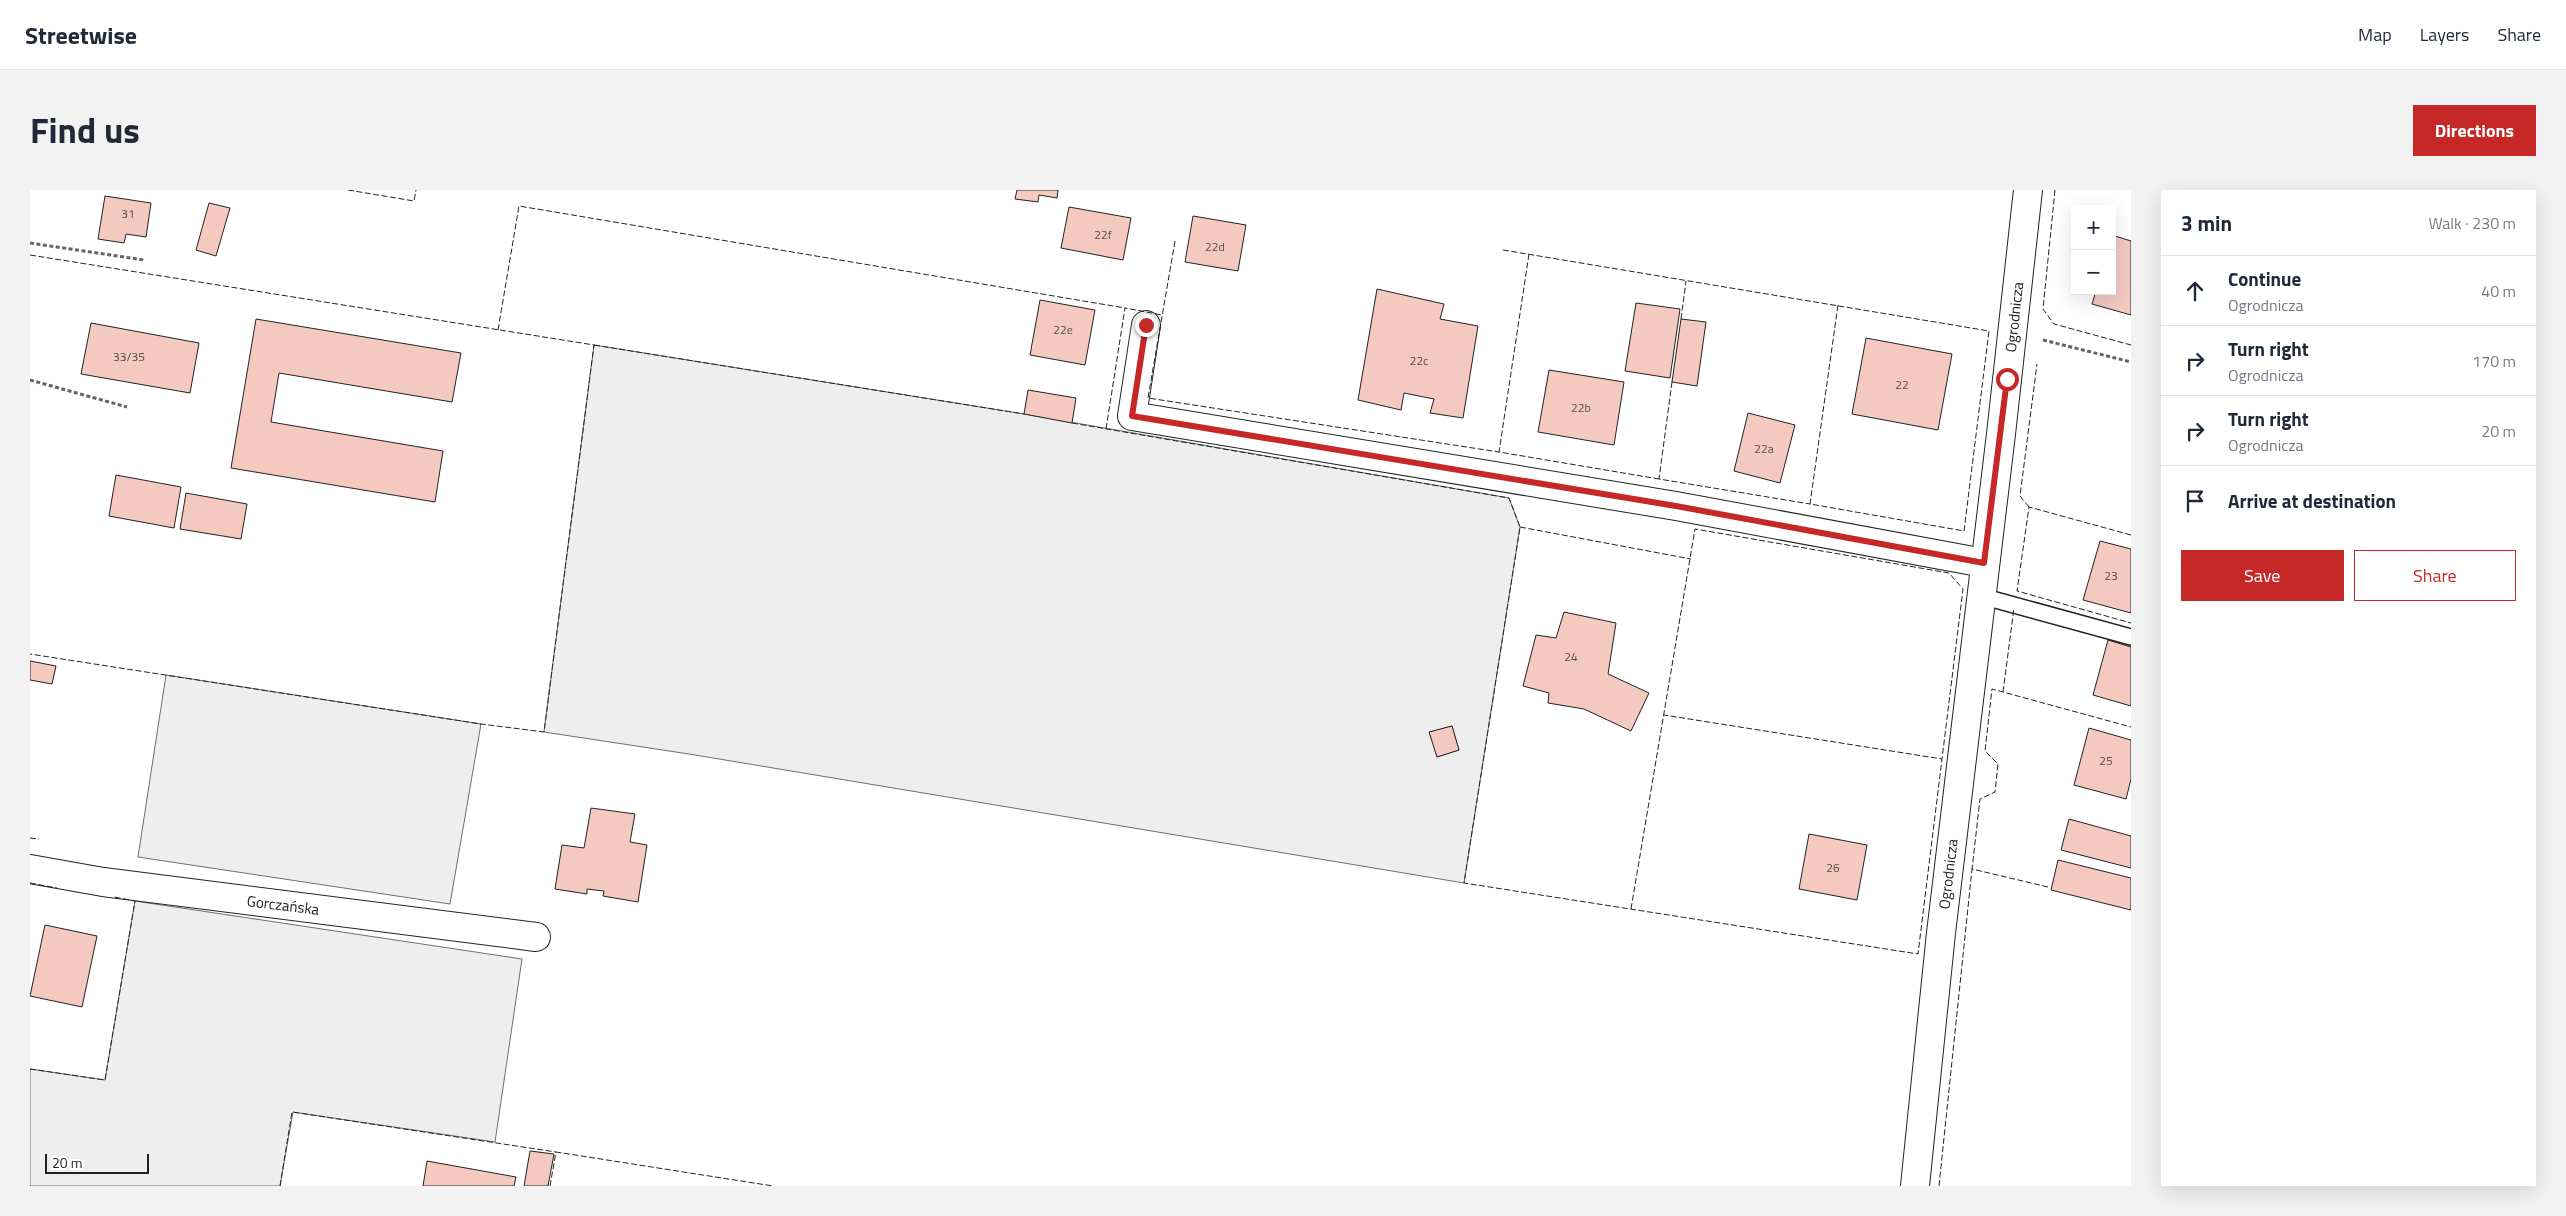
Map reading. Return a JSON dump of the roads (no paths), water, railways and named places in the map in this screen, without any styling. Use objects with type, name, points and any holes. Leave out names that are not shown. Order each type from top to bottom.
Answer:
[{"type":"street","name":"Ogrodnicza","points":[[1915,1186],[1941,933],[2013,332],[2028,190]]},
{"type":"street","points":[[1146,325],[1132,416],[1676,506],[1984,563]]},
{"type":"street","name":"Gorczańska","points":[[30,869],[103,882],[536,937]]},
{"type":"lane","points":[[1981,596],[2131,636]]}]
